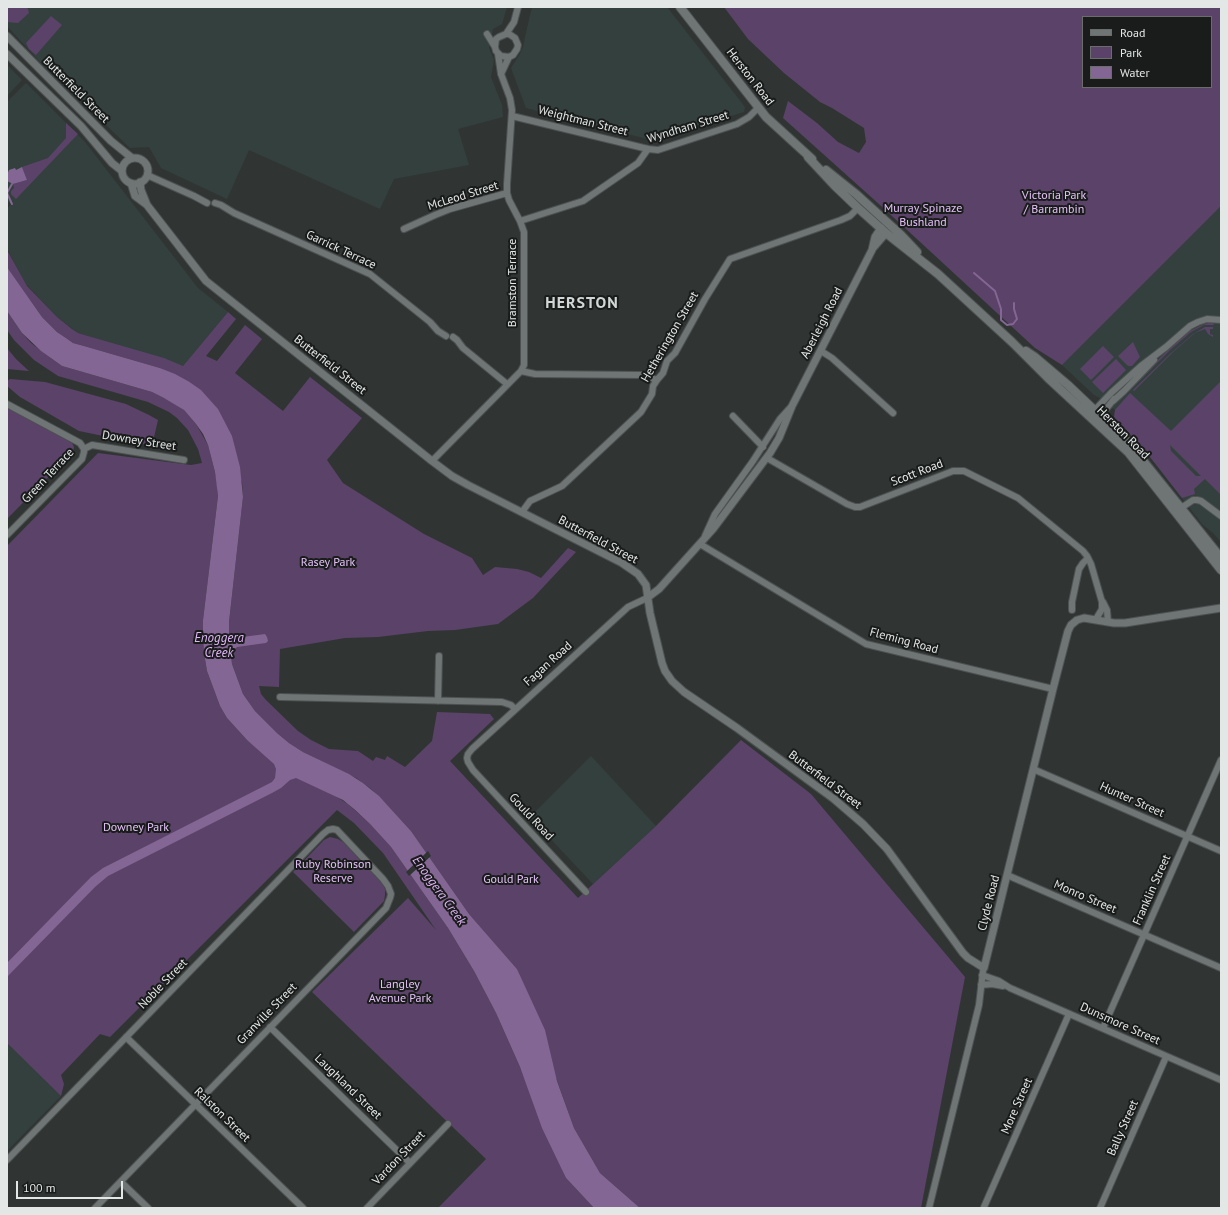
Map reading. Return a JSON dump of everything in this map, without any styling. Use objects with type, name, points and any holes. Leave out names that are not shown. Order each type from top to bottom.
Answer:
[{"type":"main road","name":"Herston Road","points":[[680,7],[773,124],[808,156],[858,208],[938,274]]},
{"type":"main road","name":"Herston Road","points":[[808,156],[845,184],[901,235],[938,274],[1012,342],[1048,378],[1128,442],[1221,558]]},
{"type":"main road","points":[[884,231],[889,224]]},
{"type":"main road","name":"Herston Road","points":[[1095,416],[1130,454],[1221,570]]},
{"type":"main road","points":[[1182,508],[1186,520],[1198,536],[1202,545]]},
{"type":"street","points":[[501,74],[509,57],[513,55],[517,49],[518,45],[515,38],[514,22],[518,7]]},
{"type":"street","points":[[495,47],[496,39],[504,34],[514,22]]},
{"type":"street","points":[[509,57],[498,54],[487,34],[509,34],[515,38]]},
{"type":"street","name":"Butterfield Street","points":[[7,36],[107,137],[132,158]]},
{"type":"street","name":"Butterfield Street","points":[[7,54],[81,126],[112,163],[122,171]]},
{"type":"street","name":"Bramston Terrace","points":[[498,54],[501,74],[510,98],[512,110],[507,193],[524,232],[524,365],[521,370]]},
{"type":"street","name":"Wyndham Street","points":[[520,222],[583,201],[638,163],[648,149],[658,150],[737,124],[749,117],[759,107]]},
{"type":"street","name":"Weightman Street","points":[[512,116],[648,149]]},
{"type":"street","points":[[132,158],[139,158],[145,163],[147,175],[140,182],[131,183],[125,179],[122,171],[124,163],[132,158]]},
{"type":"street","points":[[147,175],[207,203]]},
{"type":"street","name":"Butterfield Street","points":[[140,182],[141,191],[147,205],[214,288],[432,461],[458,480],[635,571],[646,585],[647,598],[662,663],[665,671],[672,681],[684,692],[737,728],[834,799],[863,824],[887,849],[963,952],[983,971]]},
{"type":"street","name":"Butterfield Street","points":[[131,183],[135,196],[147,205]]},
{"type":"street","name":"McLeod Street","points":[[404,229],[450,209],[507,193]]},
{"type":"street","name":"Garrick Terrace","points":[[215,203],[370,274],[430,322],[438,331],[457,340],[463,348],[507,384]]},
{"type":"street","name":"Hetherington Street","points":[[522,512],[530,501],[562,486],[641,412],[652,394],[653,386],[663,374],[667,361],[675,353],[705,299],[730,259],[842,220],[850,216],[858,208]]},
{"type":"street","name":"Aberleigh Road","points":[[647,598],[659,590],[701,543],[722,518],[767,458],[779,438],[792,406],[872,250],[884,231]]},
{"type":"street","points":[[1095,416],[1111,393],[1190,326],[1207,319],[1221,320]]},
{"type":"street","points":[[1095,416],[1124,391],[1166,347]]},
{"type":"street","points":[[821,351],[832,358],[893,413]]},
{"type":"street","points":[[432,461],[521,370],[535,374],[643,374],[657,380]]},
{"type":"street","points":[[1113,401],[1124,382]]},
{"type":"street","points":[[7,404],[76,442],[84,449]]},
{"type":"street","name":"Aberleigh Road","points":[[701,543],[713,518],[763,447],[780,419],[792,406]]},
{"type":"street","points":[[733,416],[763,447]]},
{"type":"street","name":"Downey Street","points":[[84,449],[92,445],[184,460]]},
{"type":"street","name":"Green Terrace","points":[[7,535],[82,459],[84,449]]},
{"type":"street","name":"Scott Road","points":[[767,458],[847,504],[855,507],[953,471],[964,471],[1018,498],[1083,551],[1088,558],[1102,600],[1107,610],[1108,622]]},
{"type":"street","points":[[1182,508],[1192,500],[1197,500],[1201,501],[1221,516]]},
{"type":"street","name":"Fleming Road","points":[[701,543],[866,644],[1053,689]]},
{"type":"street","points":[[1072,610],[1072,602],[1079,569],[1088,558]]},
{"type":"street","name":"Fagan Road","points":[[468,754],[628,607],[647,598]]},
{"type":"street","points":[[1092,619],[1102,609],[1102,600]]},
{"type":"street","points":[[1092,619],[1108,622],[1130,623],[1221,608]]},
{"type":"street","name":"Clyde Road","points":[[929,1208],[979,1005],[983,971],[1070,626],[1080,618],[1092,619]]},
{"type":"street","points":[[438,701],[439,656]]},
{"type":"street","points":[[280,697],[502,702],[511,705],[515,710]]},
{"type":"street","name":"Gould Road","points":[[468,754],[468,762],[473,770],[586,892]]},
{"type":"street","name":"Franklin Street","points":[[1103,1028],[1221,760]]},
{"type":"street","name":"Hunter Street","points":[[1034,769],[1221,850]]},
{"type":"street","name":"Noble Street","points":[[7,1160],[323,834],[328,830],[337,830]]},
{"type":"street","name":"Granville Street","points":[[95,1208],[386,908],[390,898],[390,890],[383,879],[337,830]]},
{"type":"street","name":"Monro Street","points":[[1007,875],[1221,968]]},
{"type":"street","name":"Dunsmore Street","points":[[983,971],[1010,988],[1221,1080]]},
{"type":"street","name":"Dunsmore Street","points":[[981,986],[995,984],[1010,988]]},
{"type":"street","name":"More Street","points":[[984,1207],[1069,1014]]},
{"type":"street","name":"Laughland Street","points":[[270,1027],[410,1163]]},
{"type":"street","name":"Ralston Street","points":[[126,1037],[304,1208]]},
{"type":"street","name":"Bally Street","points":[[1100,1208],[1166,1057]]},
{"type":"street","name":"Vardon Street","points":[[366,1208],[448,1124]]},
{"type":"street","points":[[121,1182],[148,1208]]},
{"type":"shaded area","points":[[7,7],[507,7],[502,24],[493,29],[489,48],[494,60],[491,77],[502,105],[503,117],[458,129],[469,165],[394,179],[380,209],[249,150],[227,199],[161,168],[149,147],[130,148],[38,60],[7,26]]},
{"type":"shaded area","points":[[532,7],[667,7],[745,107],[744,112],[651,140],[526,108],[511,68],[523,47]]},
{"type":"shaded area","points":[[7,65],[22,80],[7,96]]},
{"type":"shaded area","points":[[26,83],[85,142],[198,288],[228,312],[183,366],[78,333],[57,317],[25,283],[7,249],[7,209],[11,204],[7,201],[7,102]]},
{"type":"shaded area","points":[[1221,206],[1221,542],[1202,524],[1143,448],[1114,417],[1115,410],[1094,395],[1062,365]]},
{"type":"shaded area","points":[[591,756],[656,826],[593,884],[530,817]]},
{"type":"shaded area","points":[[7,1043],[61,1096],[7,1151]]},
{"type":"green space","points":[[7,7],[26,7],[29,13],[18,23],[7,22]]},
{"type":"green space","name":"Victoria Park / Barrambin","points":[[724,7],[1221,7],[1221,206],[1062,365],[1035,348],[783,118],[788,101],[817,123],[838,142],[859,153],[866,142],[864,128],[820,102],[784,73],[748,39]]},
{"type":"green space","points":[[51,16],[62,25],[36,55],[29,49],[26,43]]},
{"type":"green space","points":[[66,123],[78,134],[16,199],[11,194],[11,191],[14,188],[13,184],[27,180],[22,167],[48,158],[66,138]]},
{"type":"green space","points":[[7,250],[27,286],[57,317],[78,333],[164,358],[183,366],[228,312],[236,319],[206,356],[217,361],[245,325],[262,339],[235,373],[283,411],[310,377],[362,418],[327,460],[343,483],[424,534],[472,558],[483,575],[495,567],[517,569],[529,572],[541,578],[568,548],[576,552],[533,598],[498,624],[455,630],[428,631],[378,637],[345,638],[280,649],[279,687],[259,686],[261,694],[298,731],[311,740],[329,749],[358,751],[373,761],[376,757],[385,760],[387,756],[405,767],[432,741],[437,712],[490,714],[494,719],[450,761],[578,898],[656,826],[741,740],[811,794],[965,977],[921,1208],[640,1208],[600,1173],[574,1128],[517,969],[469,914],[411,831],[388,806],[371,789],[356,778],[303,752],[289,743],[255,711],[243,694],[232,664],[229,637],[229,622],[243,497],[242,482],[188,381],[160,368],[73,343],[57,332],[42,317],[7,267]]},
{"type":"green space","name":"Downey Park","points":[[7,311],[31,343],[62,366],[152,392],[175,403],[184,410],[196,424],[208,445],[217,484],[218,496],[203,620],[203,637],[207,671],[220,706],[227,718],[247,740],[348,804],[370,824],[391,847],[448,928],[474,971],[496,1013],[520,1067],[566,1178],[594,1208],[439,1207],[486,1159],[312,992],[408,898],[436,930],[383,853],[354,823],[337,810],[110,1037],[100,1034],[61,1075],[64,1084],[61,1096],[7,1043],[7,546],[98,453],[191,465],[202,463],[198,449],[188,430],[169,412],[148,402],[58,376],[34,360],[14,340],[7,330]]},
{"type":"green space","points":[[1208,323],[1213,323],[1214,325],[1204,325],[1191,332],[1169,351],[1131,389],[1131,387],[1166,352],[1190,331]]},
{"type":"green space","points":[[1205,327],[1213,327],[1213,329],[1210,329],[1210,334],[1213,335],[1213,337],[1208,334],[1205,329],[1195,333],[1173,352],[1134,391],[1133,390],[1171,353],[1193,334]]},
{"type":"green space","points":[[1133,342],[1140,357],[1132,366],[1128,366],[1118,356]]},
{"type":"green space","points":[[1103,346],[1114,357],[1091,380],[1080,369]]},
{"type":"green space","points":[[7,348],[16,359],[29,371],[7,369]]},
{"type":"green space","points":[[1116,359],[1126,370],[1103,393],[1092,382]]},
{"type":"green space","points":[[10,379],[45,382],[126,404],[158,420],[152,446],[79,431],[20,397],[7,386],[7,381]]},
{"type":"green space","points":[[1221,381],[1221,495],[1205,479],[1194,489],[1195,494],[1182,498],[1143,448],[1114,417],[1115,410],[1130,393],[1171,431]],"holes":[[[1170,445],[1201,476],[1196,476],[1171,451]]]},
{"type":"green space","points":[[7,406],[72,443],[74,447],[73,452],[7,519]]},
{"type":"green space","name":"Ruby Robinson Reserve","points":[[330,837],[343,842],[382,883],[385,889],[384,901],[354,932],[293,872],[324,840]]},
{"type":"water","points":[[22,167],[27,180],[13,184],[7,181],[9,170],[15,168],[16,170]]},
{"type":"water","name":"Enoggera Creek","points":[[7,267],[42,317],[57,332],[73,343],[160,368],[175,374],[201,390],[218,409],[232,436],[240,467],[243,497],[229,633],[235,638],[265,634],[268,641],[266,643],[237,647],[232,652],[232,664],[243,694],[255,711],[289,743],[303,752],[349,774],[363,783],[379,796],[411,831],[469,914],[517,969],[545,1030],[557,1081],[574,1128],[600,1173],[640,1208],[594,1208],[566,1178],[542,1128],[520,1067],[496,1013],[474,971],[448,928],[391,847],[370,824],[343,800],[296,778],[290,780],[281,788],[272,793],[108,876],[95,887],[7,977],[7,963],[91,877],[103,868],[272,782],[275,778],[276,769],[274,764],[247,740],[227,718],[220,706],[207,671],[204,653],[203,620],[218,496],[215,472],[208,445],[203,434],[184,410],[164,398],[152,392],[62,366],[41,351],[22,333],[7,311]]},
{"type":"pier","points":[[428,851],[431,856],[409,876],[406,872]]},
{"type":"waterway","points":[[12,184],[7,193],[12,204]]},
{"type":"waterway","points":[[974,273],[995,291],[1001,309],[1001,320],[1007,325],[1013,324],[1017,319],[1014,303]]},
{"type":"district","name":"HERSTON","points":[[582,303]]},
{"type":"park label","name":"Murray Spinaze Bushland","points":[[923,216]]},
{"type":"park label","name":"Rasey Park","points":[[328,563]]},
{"type":"park label","name":"Gould Park","points":[[511,880]]},
{"type":"park label","name":"Langley Avenue Park","points":[[400,992]]}]
